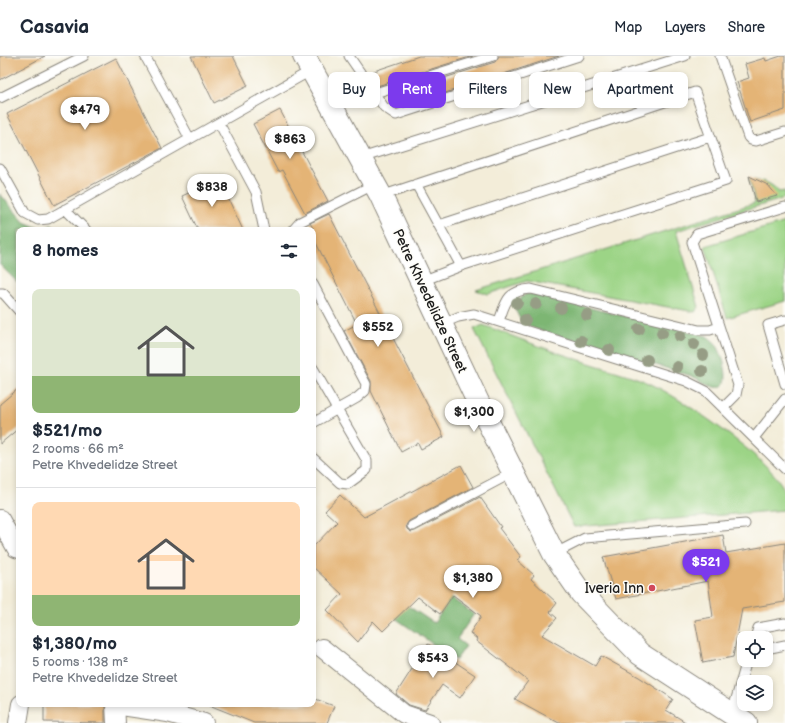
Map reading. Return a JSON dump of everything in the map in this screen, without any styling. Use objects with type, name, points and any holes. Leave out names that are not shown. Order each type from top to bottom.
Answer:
[{"type":"street","name":"Petre Khvedelidze Street","points":[[308,63],[378,190],[512,473],[554,554],[581,593],[640,654],[739,718]]},
{"type":"street","points":[[0,519],[16,549]]},
{"type":"street","points":[[322,648],[404,714],[430,723]]},
{"type":"street","points":[[18,723],[21,707]]},
{"type":"street","points":[[115,707],[116,723]]},
{"type":"street","points":[[128,707],[168,713],[204,723]]},
{"type":"lane","points":[[0,98],[84,56]]},
{"type":"lane","points":[[145,56],[190,139]]},
{"type":"lane","points":[[350,56],[361,72]]},
{"type":"lane","points":[[380,91],[493,56]]},
{"type":"lane","points":[[380,101],[384,107],[396,115],[579,56]]},
{"type":"lane","points":[[361,158],[666,59],[685,56]]},
{"type":"lane","points":[[720,56],[748,137],[751,140],[756,141],[785,132]]},
{"type":"lane","points":[[0,168],[25,213],[38,220],[48,219],[219,123],[308,63]]},
{"type":"lane","points":[[296,227],[300,222],[378,190],[416,184],[695,92],[726,181],[461,266],[422,281]]},
{"type":"lane","points":[[219,123],[256,192],[263,227]]},
{"type":"lane","points":[[439,226],[710,137]]},
{"type":"lane","points":[[416,184],[461,266]]},
{"type":"lane","points":[[723,408],[736,395],[738,385],[692,242],[697,234],[785,207]]},
{"type":"lane","points":[[65,209],[83,227]]},
{"type":"lane","points":[[499,321],[506,300],[511,294],[522,290],[531,289],[698,330],[710,330],[719,327]]},
{"type":"lane","points":[[316,290],[366,384],[365,391],[357,398],[316,421]]},
{"type":"lane","points":[[0,293],[3,293],[16,308]]},
{"type":"lane","points":[[441,324],[458,316],[474,314],[686,381],[706,391],[785,468]]},
{"type":"lane","points":[[785,320],[768,325],[785,384]]},
{"type":"lane","points":[[316,373],[367,461],[367,470],[348,484],[340,483],[316,461]]},
{"type":"lane","points":[[754,438],[785,399]]},
{"type":"lane","points":[[412,526],[512,473]]},
{"type":"lane","points":[[554,554],[585,538],[746,524]]},
{"type":"lane","points":[[757,631],[758,628],[785,623]]},
{"type":"lane","points":[[773,648],[785,645]]},
{"type":"lane","points":[[739,718],[747,667]]},
{"type":"green space","points":[[749,178],[769,184],[779,192],[785,191],[785,198],[676,231],[699,307],[695,312],[527,281],[488,294],[476,290],[755,203]]},
{"type":"green space","points":[[0,194],[24,222],[36,227],[16,227],[16,281],[0,265]]},
{"type":"green space","points":[[785,222],[785,301],[727,318],[705,246]]},
{"type":"green space","points":[[526,294],[532,294],[707,336],[719,348],[724,362],[726,378],[724,384],[721,387],[714,387],[692,376],[533,328],[521,321],[515,309],[521,298]]},
{"type":"green space","points":[[483,325],[555,352],[641,379],[681,401],[724,431],[764,464],[778,479],[785,492],[785,510],[574,527],[474,329]]},
{"type":"green space","points":[[451,598],[474,614],[457,639],[466,646],[456,660],[395,618],[405,604],[434,623]]},
{"type":"building","points":[[0,56],[45,56],[0,80]]},
{"type":"building","points":[[191,56],[233,56],[248,86],[214,103]]},
{"type":"building","points":[[419,56],[473,56],[422,72],[388,72],[388,83],[380,85],[380,72],[371,72]]},
{"type":"building","points":[[499,56],[559,56],[510,72],[463,72],[495,62]]},
{"type":"building","points":[[785,56],[785,110],[750,122],[737,82],[749,78],[745,64],[765,58],[766,61]]},
{"type":"building","points":[[116,58],[162,148],[54,205],[7,114]]},
{"type":"building","points":[[454,75],[454,90],[446,93],[446,77]]},
{"type":"building","points":[[280,110],[328,201],[305,213],[282,170],[278,172],[253,124]]},
{"type":"building","points":[[749,176],[768,185],[777,196],[756,202]]},
{"type":"building","points":[[219,179],[242,227],[197,227],[182,196]]},
{"type":"building","points":[[329,214],[444,437],[421,449],[418,443],[401,452],[371,391],[371,381],[344,331],[357,324],[316,243],[316,227],[312,227],[310,223]]},
{"type":"building","points":[[16,391],[16,431],[0,444],[0,404]]},
{"type":"building","points":[[461,465],[473,487],[409,521],[406,525],[407,529],[411,532],[415,531],[480,497],[501,527],[499,528],[521,557],[517,560],[534,575],[531,579],[557,603],[550,612],[557,618],[542,635],[595,666],[601,656],[639,677],[673,699],[666,710],[687,723],[559,723],[515,699],[528,681],[476,641],[477,639],[470,633],[481,616],[453,595],[440,614],[418,597],[383,631],[373,621],[358,642],[327,610],[342,594],[316,570],[316,544],[337,522],[325,511],[340,495],[364,517]]},
{"type":"building","points":[[723,535],[726,553],[785,543],[785,602],[742,609],[733,657],[703,663],[695,620],[713,617],[708,581],[616,599],[603,557]]},
{"type":"building","points":[[428,644],[475,675],[460,698],[442,685],[425,710],[409,705],[396,694]]},
{"type":"building","points":[[316,699],[334,706],[327,723],[254,723],[214,707],[316,707]]},
{"type":"building","points":[[44,707],[105,707],[105,723],[44,722]]},
{"type":"place","name":"Iveria Inn","points":[[652,588]]}]
